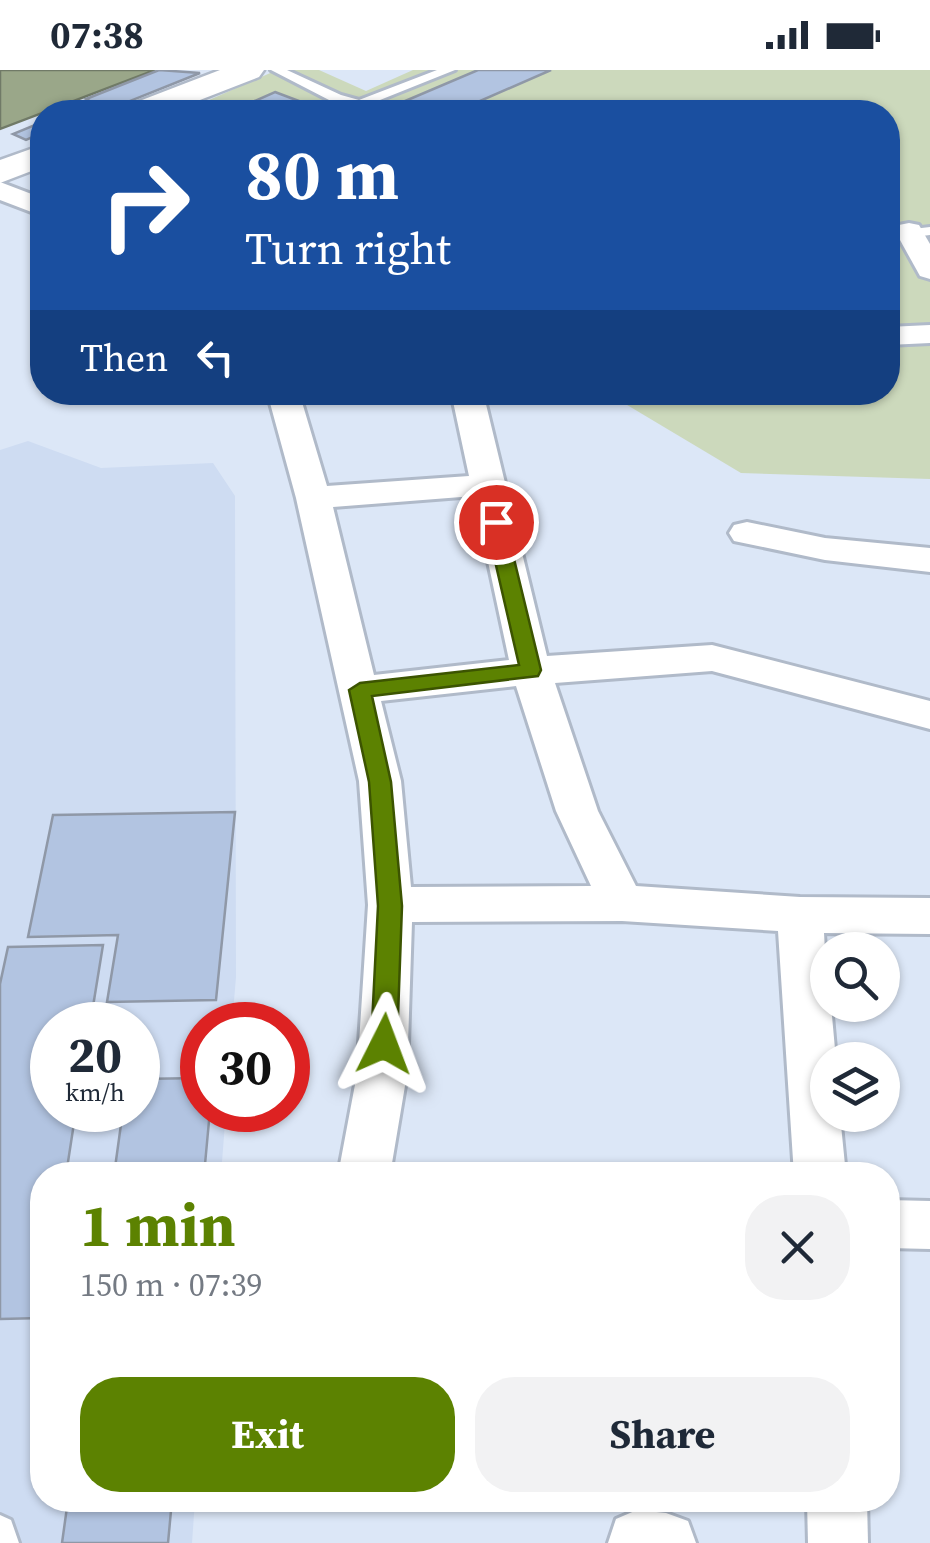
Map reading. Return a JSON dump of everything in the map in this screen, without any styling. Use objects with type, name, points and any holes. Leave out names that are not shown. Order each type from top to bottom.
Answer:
[{"type":"main road","points":[[172,100],[248,70]]},
{"type":"main road","points":[[0,174],[30,160]]},
{"type":"street","points":[[0,190],[30,203]]},
{"type":"street","points":[[909,233],[930,270]]},
{"type":"street","points":[[900,335],[930,334]]},
{"type":"street","points":[[288,405],[380,782],[390,906],[382,1074],[371,1162]]},
{"type":"street","points":[[470,405],[531,670],[577,811],[622,904]]},
{"type":"street","points":[[313,498],[487,484]]},
{"type":"street","points":[[747,533],[825,549],[930,560]]},
{"type":"street","points":[[360,690],[531,670],[712,658],[930,715]]},
{"type":"street","points":[[390,906],[622,904],[800,914],[930,916]]},
{"type":"street","points":[[800,914],[819,1162]]},
{"type":"street","points":[[900,1225],[930,1226]]},
{"type":"street","points":[[838,1512],[838,1543]]},
{"type":"lane","points":[[276,70],[344,100]]},
{"type":"lane","points":[[370,100],[449,70]]},
{"type":"lane","points":[[0,1531],[3,1543]]},
{"type":"shaded area","points":[[0,70],[155,70],[76,100],[30,100],[30,118],[0,129]]},
{"type":"shaded area","points":[[277,70],[319,70],[366,91],[413,70],[930,70],[930,479],[741,473],[627,405],[900,405],[900,100],[209,100]]},
{"type":"shaded area","points":[[28,441],[101,468],[213,463],[235,496],[234,1002],[180,1002],[180,1132],[224,1132],[222,1162],[30,1162],[30,1512],[194,1512],[192,1543],[0,1543],[0,450]]},
{"type":"building","points":[[159,70],[200,73],[133,100],[86,99]]},
{"type":"building","points":[[478,70],[551,70],[482,100],[408,100]]},
{"type":"building","points":[[275,92],[296,100],[257,100]]},
{"type":"building","points":[[30,127],[30,138],[26,140],[13,134]]},
{"type":"building","points":[[235,812],[216,1000],[107,1002],[118,935],[28,937],[53,815]]},
{"type":"building","points":[[103,945],[94,1002],[30,1002],[30,1132],[73,1132],[68,1162],[30,1162],[30,1318],[0,1319],[0,984],[8,947]]},
{"type":"building","points":[[180,1078],[180,1132],[208,1132],[205,1162],[116,1162],[120,1132],[160,1132],[160,1079]]},
{"type":"building","points":[[66,1512],[171,1512],[168,1543],[62,1543]]},
{"type":"route","points":[[384,1044],[390,906],[380,782],[360,690],[531,670],[496,522]]}]
